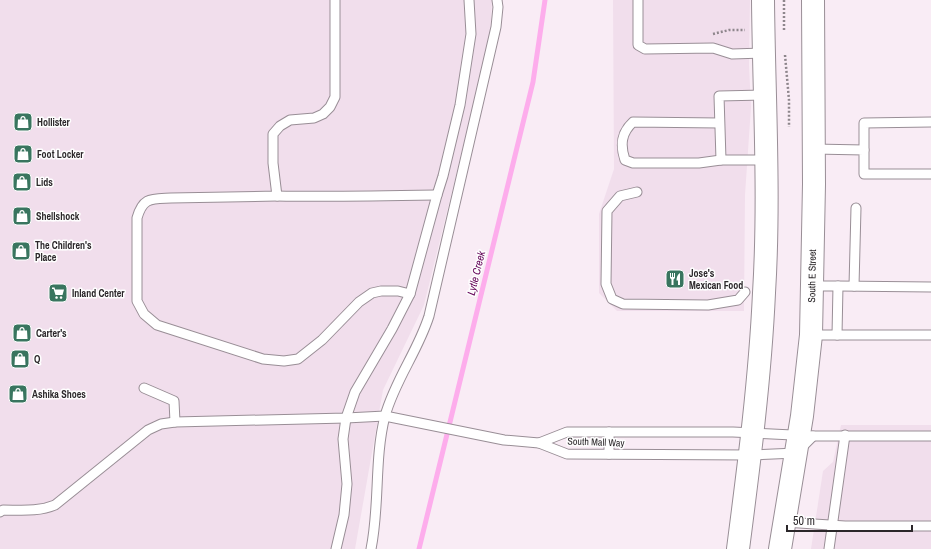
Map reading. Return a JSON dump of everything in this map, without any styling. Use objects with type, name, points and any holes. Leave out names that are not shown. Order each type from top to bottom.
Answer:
[{"type":"main road","points":[[738,549],[750,454],[764,294],[767,160],[765,95],[774,51],[763,0]]},
{"type":"main road","name":"South E Street","points":[[780,549],[784,522],[802,441],[811,335],[814,149],[814,0]]},
{"type":"lane","points":[[277,196],[273,163],[273,134],[280,126],[290,120],[314,118],[323,114],[330,107],[335,97],[335,0]]},
{"type":"lane","points":[[336,549],[344,515],[347,484],[343,439],[346,418],[355,392],[392,329],[410,294],[443,176],[460,105],[471,34],[469,0]]},
{"type":"lane","points":[[371,549],[374,532],[380,446],[386,416],[396,388],[424,334],[430,316],[496,27],[498,7],[497,0]]},
{"type":"lane","points":[[638,0],[638,45],[645,49],[713,48],[732,54],[774,51]]},
{"type":"lane","points":[[721,160],[718,96],[765,95]]},
{"type":"lane","points":[[720,123],[633,122],[623,135],[622,152],[625,160],[633,163],[699,163],[721,160],[767,160]]},
{"type":"lane","points":[[931,122],[864,123],[864,174],[931,174]]},
{"type":"lane","points":[[814,149],[864,150]]},
{"type":"lane","points":[[637,192],[620,196],[607,210],[606,284],[612,299],[623,304],[708,305],[738,300],[745,292]]},
{"type":"lane","points":[[410,294],[398,291],[381,291],[372,293],[359,302],[322,340],[304,354],[298,358],[284,361],[263,358],[170,330],[157,325],[144,314],[137,301],[137,218],[140,207],[147,201],[171,198],[437,195]]},
{"type":"lane","points":[[854,286],[856,208]]},
{"type":"lane","points":[[812,286],[931,287]]},
{"type":"lane","points":[[837,335],[838,286]]},
{"type":"lane","points":[[811,335],[931,335]]},
{"type":"lane","points":[[144,388],[174,401],[175,422]]},
{"type":"lane","points":[[0,512],[3,510],[34,511],[55,505],[148,430],[161,424],[175,422],[386,416],[504,440],[540,443]]},
{"type":"lane","name":"South Mall Way","points":[[540,443],[567,432],[752,432],[802,441]]},
{"type":"lane","points":[[609,432],[609,454]]},
{"type":"lane","points":[[802,441],[845,435],[931,436]]},
{"type":"lane","points":[[829,549],[845,435]]},
{"type":"lane","name":"South Mall Way","points":[[540,443],[567,454],[750,454],[802,441]]},
{"type":"lane","points":[[784,522],[845,526],[931,526]]},
{"type":"path","points":[[784,0],[784,36]]},
{"type":"path","points":[[708,36],[729,30],[748,30]]},
{"type":"path","points":[[774,51],[789,100],[789,127]]},
{"type":"shaded area","points":[[0,0],[492,0],[490,37],[424,305],[383,390],[355,549],[0,549]]},
{"type":"shaded area","points":[[613,0],[750,0],[749,65],[751,107],[745,195],[744,311],[617,311],[599,293],[599,214],[614,169]]},
{"type":"shaded area","points":[[841,425],[931,425],[931,549],[811,549],[823,471],[833,462]]},
{"type":"waterway","name":"Lytle Creek","points":[[419,549],[533,82],[545,0]]},
{"type":"place","name":"Hollister","points":[[23,122]]},
{"type":"place","name":"Foot Locker","points":[[23,154]]},
{"type":"place","name":"Lids","points":[[22,182]]},
{"type":"place","name":"Shellshock","points":[[22,216]]},
{"type":"place","name":"The Children's Place","points":[[21,251]]},
{"type":"place","name":"Jose's Mexican Food","points":[[675,279]]},
{"type":"place","name":"Inland Center","points":[[58,293]]},
{"type":"place","name":"Carter's","points":[[22,333]]},
{"type":"place","name":"Q","points":[[20,359]]},
{"type":"place","name":"Ashika Shoes","points":[[18,394]]}]
